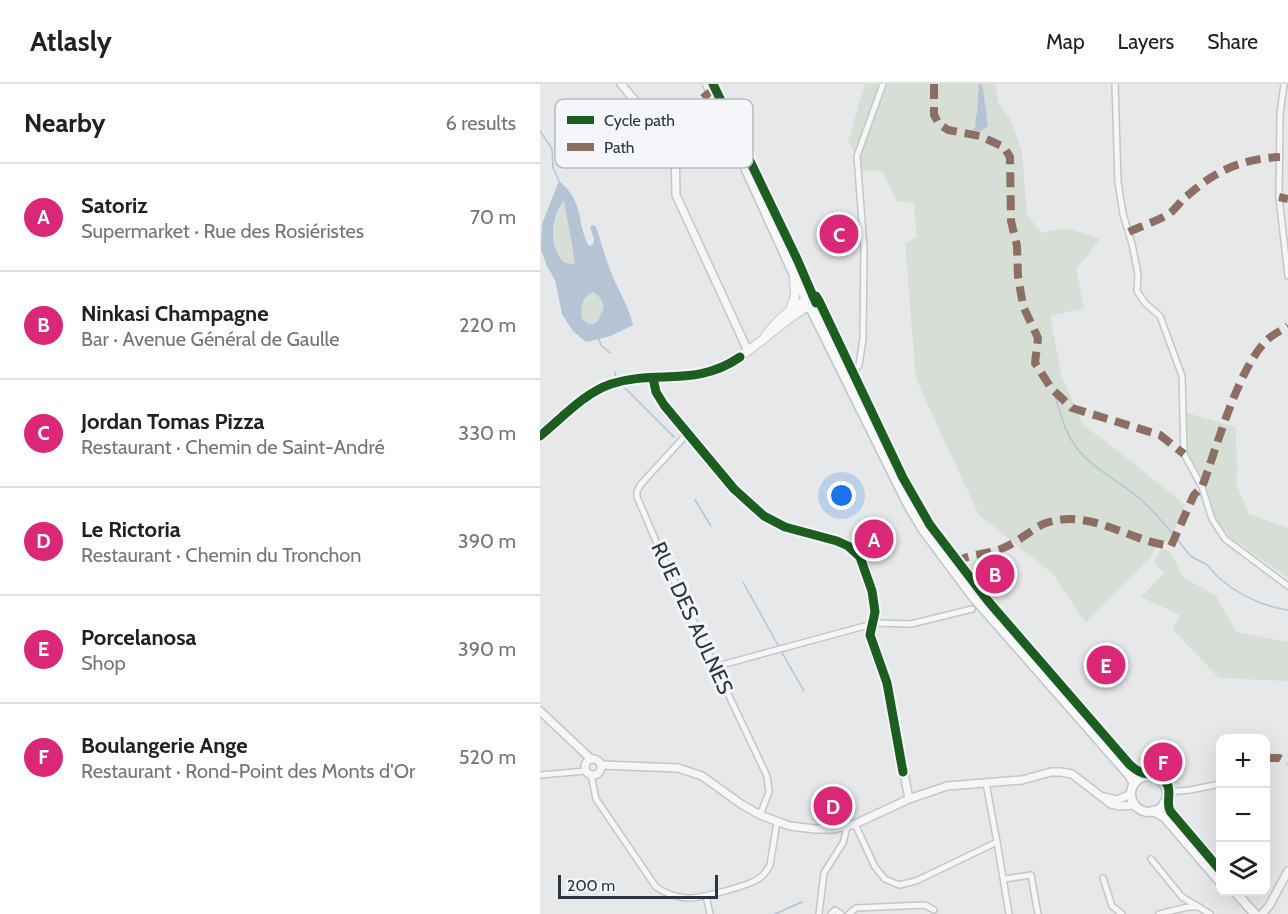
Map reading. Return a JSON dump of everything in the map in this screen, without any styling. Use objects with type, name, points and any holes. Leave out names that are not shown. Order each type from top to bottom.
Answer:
[{"type":"main road","points":[[706,84],[713,99]]},
{"type":"main road","points":[[713,84],[720,99]]},
{"type":"main road","points":[[745,168],[794,275],[809,300]]},
{"type":"main road","points":[[750,168],[809,300],[848,376],[909,507],[923,530],[980,606],[1059,693],[1134,783]]},
{"type":"main road","points":[[787,313],[794,304],[794,275]]},
{"type":"main road","points":[[766,336],[772,326],[787,313],[809,300]]},
{"type":"main road","points":[[540,436],[599,390],[626,381],[711,372],[730,363],[748,351],[809,300]]},
{"type":"main road","points":[[980,606],[1129,767],[1144,776],[1160,779],[1167,792],[1164,803],[1168,813],[1216,868]]},
{"type":"main road","points":[[1144,776],[1134,783],[1131,794],[1135,805],[1164,817],[1216,876]]},
{"type":"main road","points":[[1153,811],[1164,803]]},
{"type":"main road","points":[[1234,896],[1254,913]]},
{"type":"main road","points":[[1239,896],[1254,913]]},
{"type":"street","points":[[621,84],[634,99]]},
{"type":"street","points":[[848,376],[859,365],[863,339],[864,248],[857,156],[883,84]]},
{"type":"street","points":[[1115,84],[1118,182],[1138,274],[1137,291],[1145,303],[1160,316],[1182,376],[1184,454],[1202,487],[1212,519],[1225,539],[1288,586]]},
{"type":"street","points":[[1284,84],[1280,114],[1279,197],[1288,276]]},
{"type":"street","points":[[675,168],[676,195],[748,351]]},
{"type":"street","points":[[653,378],[660,399],[687,434],[734,489],[764,516],[785,527],[837,541],[855,551],[860,557],[867,571],[875,612],[870,635],[887,683],[909,799]]},
{"type":"street","name":"RUE DES AULNES","points":[[687,434],[641,484],[637,490],[637,497],[714,667],[767,776],[769,792],[760,815]]},
{"type":"street","points":[[714,667],[872,624],[911,624],[980,606]]},
{"type":"street","points":[[540,711],[589,760],[595,771]]},
{"type":"street","points":[[589,760],[597,760],[593,790],[596,799],[656,887],[666,893],[687,898],[706,896],[763,876],[771,859],[777,822]]},
{"type":"street","points":[[540,775],[627,766],[678,768],[702,776],[760,815],[777,822],[815,829],[851,825],[909,799],[947,786],[1022,780],[1061,771],[1072,774],[1111,804],[1135,805]]},
{"type":"street","points":[[986,783],[1009,914]]},
{"type":"street","points":[[1167,792],[1216,784]]},
{"type":"street","points":[[1104,797],[1117,800],[1131,794]]},
{"type":"street","points":[[851,825],[875,867],[885,879],[899,885],[916,881],[997,842]]},
{"type":"street","points":[[819,914],[824,873],[843,843],[851,825]]},
{"type":"street","points":[[1151,859],[1182,897],[1210,914]]},
{"type":"street","points":[[1254,913],[1269,906],[1288,871]]},
{"type":"street","points":[[1004,879],[1031,875],[1038,914]]},
{"type":"street","points":[[1102,878],[1112,906],[1122,914]]},
{"type":"street","points":[[706,896],[710,914]]},
{"type":"street","points":[[849,914],[856,908],[925,905],[934,910]]},
{"type":"street","points":[[1160,914],[1188,907],[1200,907]]},
{"type":"street","points":[[831,914],[835,910],[841,914]]},
{"type":"shaded area","points":[[865,84],[996,84],[998,102],[1010,119],[1022,152],[1027,214],[1041,233],[1066,228],[1100,239],[1076,269],[1084,308],[1050,316],[1062,377],[1084,426],[1185,505],[1169,541],[1158,544],[1150,558],[1086,623],[1053,574],[979,515],[916,379],[905,244],[917,236],[914,203],[897,201],[882,171],[863,171],[848,142]]},
{"type":"shaded area","points":[[563,200],[576,264],[565,263],[555,249],[553,241],[555,224]]},
{"type":"shaded area","points":[[594,292],[601,299],[604,307],[598,321],[589,324],[582,319],[581,310],[584,299]]},
{"type":"shaded area","points":[[1187,413],[1236,427],[1237,486],[1249,514],[1288,528],[1288,578],[1230,537],[1215,518],[1206,485],[1188,453]]},
{"type":"shaded area","points":[[1161,549],[1170,551],[1183,577],[1216,596],[1236,632],[1288,642],[1288,681],[1219,678],[1173,630],[1180,615],[1141,597],[1164,573],[1154,562]]},
{"type":"water","points":[[979,84],[983,89],[988,126],[981,131],[974,130],[972,133],[972,130],[976,127]]},
{"type":"water","points":[[559,181],[573,197],[589,246],[593,245],[594,239],[590,227],[593,225],[596,227],[633,325],[611,336],[586,342],[573,331],[562,314],[555,280],[541,250],[542,224]],"holes":[[[564,200],[575,264],[565,263],[559,256],[554,241],[554,223]],[[594,292],[601,299],[604,307],[598,321],[589,324],[582,319],[581,310],[584,299]]]},
{"type":"waterway","points":[[540,131],[552,149],[553,168],[559,181]]},
{"type":"waterway","points":[[598,337],[601,345],[610,353]]},
{"type":"waterway","points":[[615,372],[616,377]]},
{"type":"waterway","points":[[625,388],[674,437]]},
{"type":"waterway","points":[[1055,397],[1068,434],[1076,447],[1098,468],[1147,505],[1190,555],[1207,565],[1219,578],[1243,595],[1260,603],[1288,610]]},
{"type":"waterway","points":[[695,500],[711,526]]},
{"type":"waterway","points":[[743,582],[779,647]]},
{"type":"waterway","points":[[781,651],[804,691]]},
{"type":"waterway","points":[[775,914],[802,902]]},
{"type":"marked path","points":[[934,84],[934,115],[939,124],[948,130],[980,136],[1004,147],[1010,157],[1011,221],[1017,246],[1018,276],[1023,306],[1038,338],[1035,363],[1051,388],[1072,408],[1160,435],[1184,454]]},
{"type":"marked path","points":[[702,99],[710,92]]},
{"type":"marked path","points":[[1129,232],[1170,213],[1184,198],[1219,173],[1242,163],[1280,157]]},
{"type":"marked path","points":[[1279,197],[1288,199]]},
{"type":"marked path","points":[[955,563],[966,557],[1003,548],[1041,525],[1062,519],[1094,522],[1155,543],[1171,546],[1194,495],[1202,487],[1245,372],[1265,342],[1288,326]]},
{"type":"marked path","points":[[1270,758],[1279,758],[1288,763]]},
{"type":"cycle path","points":[[713,84],[720,99]]},
{"type":"cycle path","points":[[753,167],[816,303]]},
{"type":"cycle path","points":[[813,296],[816,296],[819,301],[903,478],[930,525],[988,601],[1130,765],[1139,772],[1157,776],[1166,782],[1169,789],[1170,811],[1216,865]]},
{"type":"cycle path","points":[[540,436],[582,400],[611,384],[628,380],[707,372],[740,357]]},
{"type":"cycle path","points":[[653,378],[656,392],[664,405],[734,489],[764,516],[785,527],[837,541],[848,546],[860,557],[872,591],[875,612],[870,635],[887,683],[903,772]]},
{"type":"place","name":"Jordan Tomas Pizza","points":[[839,234]]},
{"type":"place","name":"Satoriz","points":[[874,539]]},
{"type":"place","name":"Ninkasi Champagne","points":[[995,574]]},
{"type":"place","name":"Porcelanosa","points":[[1106,665]]},
{"type":"place","name":"Boulangerie Ange","points":[[1163,762]]},
{"type":"place","name":"Le Rictoria","points":[[833,806]]}]
